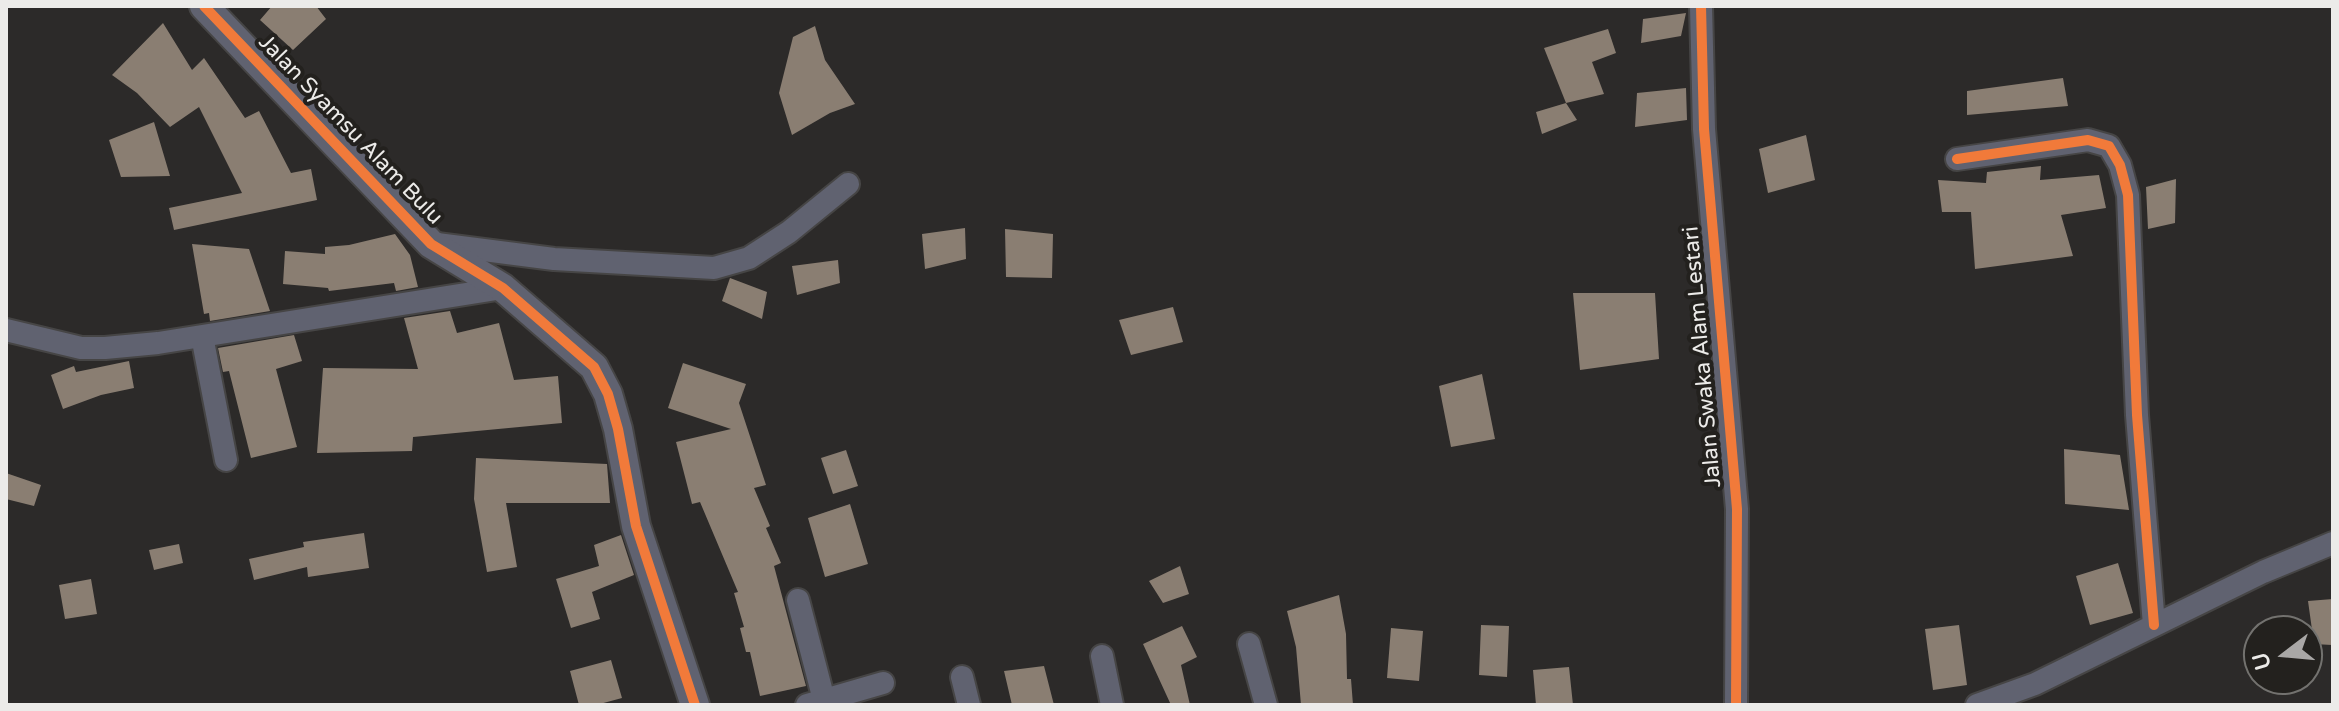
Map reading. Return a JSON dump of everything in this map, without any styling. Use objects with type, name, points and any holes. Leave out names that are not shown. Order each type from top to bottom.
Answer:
[{"type":"street","name":"Jalan Swaka Alam Lestari","points":[[1701,6],[1704,129],[1737,509],[1736,705]]},
{"type":"street","name":"Jalan Syamsu Alam Bulu","points":[[211,14],[431,244],[503,288],[594,367],[608,394],[618,429],[636,526],[695,705]]},
{"type":"street","points":[[1957,159],[2088,140],[2109,146],[2120,165],[2128,195],[2137,415],[2154,625]]},
{"type":"street","points":[[431,244],[554,259],[714,268],[749,258],[789,232],[848,184]]},
{"type":"street","points":[[6,330],[81,348],[158,343],[503,288]]},
{"type":"street","points":[[202,336],[226,460]]},
{"type":"street","points":[[1977,705],[2035,684],[2263,572],[2333,543]]},
{"type":"street","points":[[798,600],[815,702],[883,683]]},
{"type":"street","points":[[1249,644],[1266,705]]},
{"type":"street","points":[[1102,656],[1112,705]]},
{"type":"street","points":[[962,677],[969,705]]},
{"type":"building","points":[[272,6],[316,6],[326,19],[293,50],[260,20]]},
{"type":"building","points":[[1686,13],[1681,36],[1641,43],[1643,19]]},
{"type":"building","points":[[163,23],[192,70],[204,58],[245,118],[259,111],[291,173],[311,169],[317,200],[174,230],[169,208],[242,193],[199,107],[170,127],[137,93],[112,75]]},
{"type":"building","points":[[815,26],[825,60],[855,104],[830,113],[792,135],[779,93],[793,37]]},
{"type":"building","points":[[1608,29],[1616,53],[1592,62],[1604,94],[1566,103],[1544,48]]},
{"type":"building","points":[[2063,78],[2068,106],[1967,115],[1967,91]]},
{"type":"building","points":[[1686,88],[1687,120],[1635,127],[1637,93]]},
{"type":"building","points":[[1566,103],[1577,120],[1542,134],[1536,112]]},
{"type":"building","points":[[154,122],[170,176],[121,177],[109,140]]},
{"type":"building","points":[[1806,135],[1815,180],[1768,193],[1759,149]]},
{"type":"building","points":[[2041,166],[2040,180],[2099,175],[2106,208],[2061,215],[2073,256],[1975,269],[1971,212],[1942,212],[1938,180],[1986,183],[1987,172]]},
{"type":"building","points":[[2176,179],[2175,223],[2148,229],[2146,187]]},
{"type":"building","points":[[965,228],[966,259],[925,269],[922,234]]},
{"type":"building","points":[[1005,229],[1053,234],[1052,278],[1006,277]]},
{"type":"building","points":[[395,234],[410,255],[418,287],[396,291],[394,283],[329,291],[328,288],[283,284],[285,251],[325,254],[325,247],[349,245]]},
{"type":"building","points":[[192,244],[249,249],[270,311],[210,321],[209,313],[204,314]]},
{"type":"building","points":[[838,260],[840,283],[797,295],[792,266]]},
{"type":"building","points":[[730,278],[767,292],[762,319],[722,301]]},
{"type":"building","points":[[1573,293],[1655,293],[1659,359],[1580,370]]},
{"type":"building","points":[[1173,307],[1183,342],[1131,355],[1119,320]]},
{"type":"building","points":[[450,311],[457,333],[499,323],[514,380],[558,376],[562,423],[413,437],[412,451],[317,453],[323,368],[418,369],[404,318]]},
{"type":"building","points":[[294,335],[302,361],[276,369],[297,447],[251,458],[229,371],[223,372],[218,348]]},
{"type":"building","points":[[129,361],[134,388],[101,395],[63,409],[51,375],[74,366],[76,372]]},
{"type":"building","points":[[683,363],[746,384],[739,403],[766,485],[754,488],[781,563],[774,566],[806,686],[760,696],[750,652],[746,652],[740,628],[744,627],[734,593],[738,592],[700,502],[692,504],[676,442],[731,429],[668,408]]},
{"type":"building","points":[[1482,374],[1495,439],[1451,447],[1439,386]]},
{"type":"building","points":[[2064,449],[2120,455],[2129,510],[2065,504]]},
{"type":"building","points":[[846,450],[858,486],[833,494],[821,458]]},
{"type":"building","points":[[476,458],[607,464],[610,503],[506,503],[517,567],[487,572],[474,499]]},
{"type":"building","points":[[6,473],[41,485],[34,506],[6,499]]},
{"type":"building","points":[[850,504],[868,564],[825,577],[808,518]]},
{"type":"building","points":[[364,533],[369,568],[308,577],[307,567],[254,580],[249,559],[304,547],[303,542]]},
{"type":"building","points":[[621,535],[634,575],[592,592],[600,619],[571,628],[556,579],[599,566],[594,545]]},
{"type":"building","points":[[179,544],[183,563],[154,570],[149,550]]},
{"type":"building","points":[[2118,563],[2133,613],[2090,625],[2076,576]]},
{"type":"building","points":[[1180,566],[1189,594],[1163,603],[1149,581]]},
{"type":"building","points":[[91,579],[97,614],[65,619],[59,585]]},
{"type":"building","points":[[1339,595],[1346,634],[1347,679],[1351,679],[1353,705],[1301,705],[1296,647],[1287,611]]},
{"type":"building","points":[[2333,599],[2332,645],[2323,644],[2323,615],[2310,615],[2308,601]]},
{"type":"building","points":[[1481,625],[1509,626],[1507,677],[1479,675]]},
{"type":"building","points":[[1959,625],[1967,685],[1933,690],[1925,629]]},
{"type":"building","points":[[1182,626],[1197,657],[1181,665],[1190,705],[1171,705],[1143,644]]},
{"type":"building","points":[[1391,628],[1423,631],[1419,681],[1387,678]]},
{"type":"building","points":[[611,660],[622,698],[596,705],[579,705],[570,671]]},
{"type":"building","points":[[1044,666],[1054,705],[1012,705],[1004,671]]},
{"type":"building","points":[[1569,667],[1573,705],[1536,705],[1533,670]]},
{"type":"cycle path","points":[[204,6],[431,244],[503,288],[594,367],[608,394],[618,429],[636,526],[695,705]]},
{"type":"cycle path","points":[[1701,6],[1704,129],[1737,509],[1736,705]]},
{"type":"cycle path","points":[[1957,159],[2088,140],[2109,146],[2120,165],[2128,195],[2137,415],[2154,625]]}]
